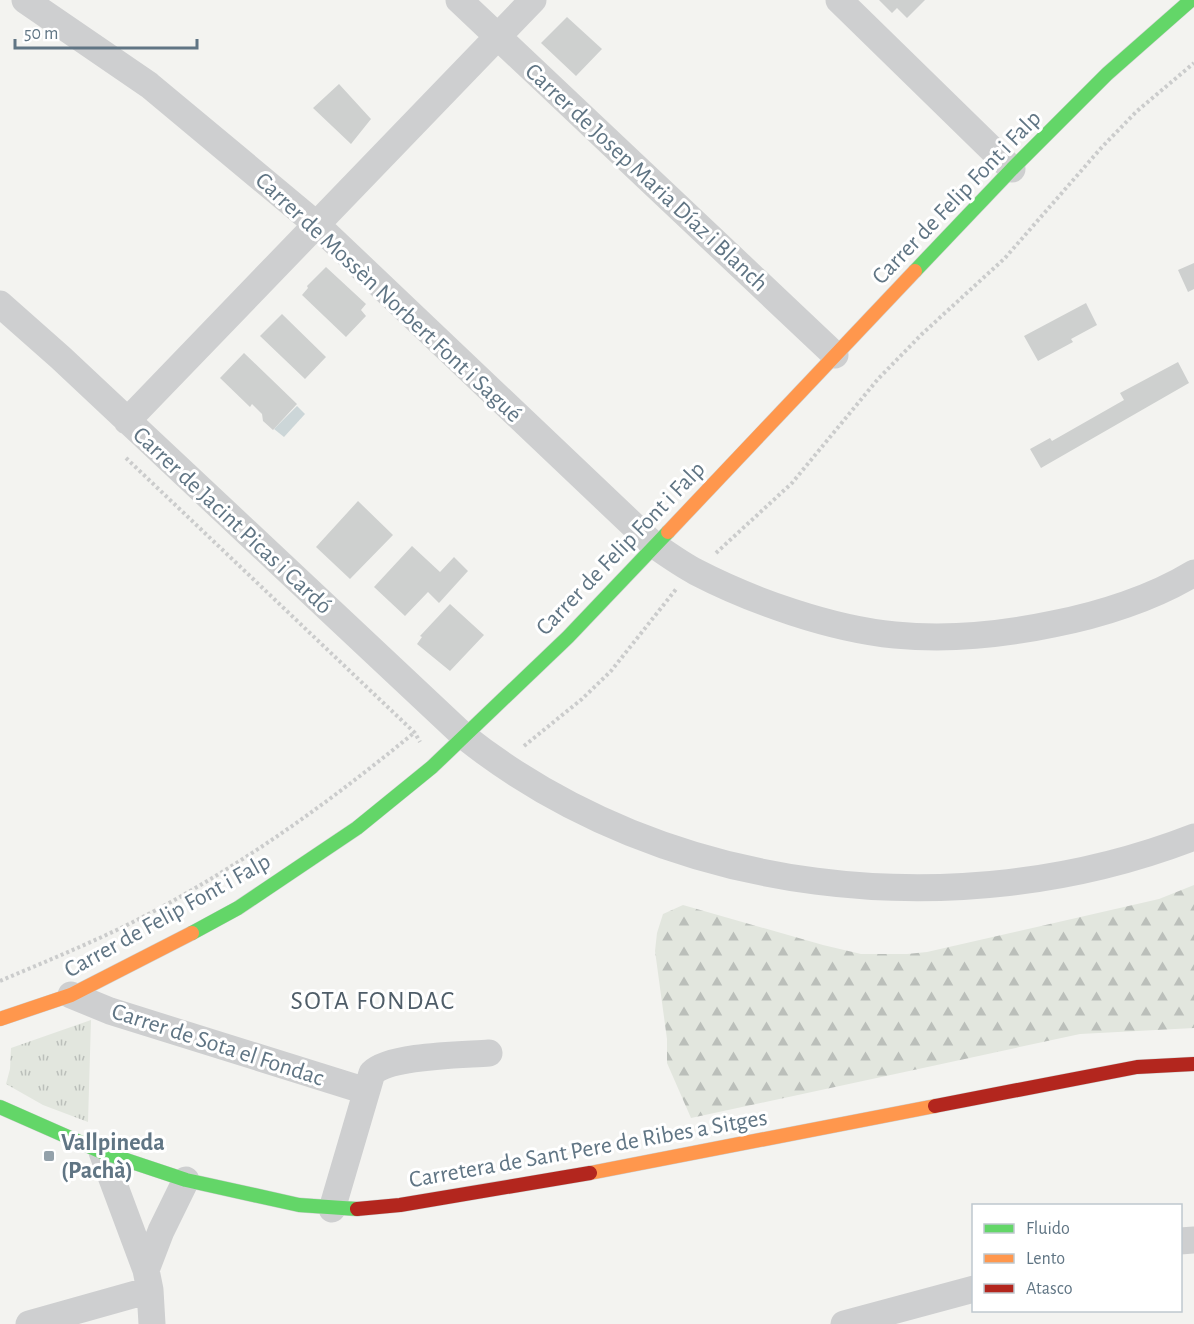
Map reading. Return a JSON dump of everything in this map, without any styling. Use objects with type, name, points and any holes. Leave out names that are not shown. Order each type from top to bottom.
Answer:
[{"type":"street","name":"Carrer de Mossèn Norbert Font i Sagué","points":[[25,0],[149,86],[317,225],[654,545],[694,572],[747,595],[800,614],[845,626],[894,635],[955,637],[1015,632],[1087,618],[1183,580],[1194,573]]},
{"type":"street","name":"Carrer de Josep Maria Díaz i Blanch","points":[[459,0],[835,355]]},
{"type":"street","points":[[127,421],[533,0]]},
{"type":"street","points":[[838,0],[1012,169]]},
{"type":"street","name":"Carrer de Felip Font i Falp","points":[[0,1019],[71,995],[238,908],[357,828],[432,767],[567,637],[1012,169],[1107,74],[1191,0]]},
{"type":"street","name":"Carrer de Jacint Picas i Cardó","points":[[0,303],[465,737],[499,764],[570,803],[629,831],[699,856],[767,873],[844,885],[885,888],[965,887],[1028,881],[1106,866],[1194,837]]},
{"type":"street","name":"Carrer de Sota el Fondac","points":[[71,995],[110,1011],[366,1091]]},
{"type":"street","points":[[332,1209],[372,1072],[377,1068],[401,1061],[489,1053]]},
{"type":"street","name":"Carretera de Sant Pere de Ribes a Sitges","points":[[0,1107],[102,1152],[186,1179],[299,1205],[350,1210],[400,1205],[531,1184],[1137,1067],[1194,1064]]},
{"type":"street","points":[[102,1152],[148,1280],[152,1324]]},
{"type":"street","points":[[148,1280],[161,1231],[186,1179]]},
{"type":"street","points":[[29,1324],[148,1280]]},
{"type":"street","points":[[844,1324],[972,1290]]},
{"type":"path","points":[[499,764],[554,723],[611,671],[682,583],[792,483],[899,357],[1005,258],[1102,147],[1137,111],[1194,63]]},
{"type":"path","name":"Carrer de Jacint Picas i Cardó","points":[[125,457],[415,733],[432,767]]},
{"type":"path","name":"Carrer de Felip Font i Falp","points":[[0,981],[125,926],[208,880],[293,826],[344,790],[439,713]]},
{"type":"green space","points":[[1194,885],[1194,1028],[1080,1034],[691,1118],[667,1063],[667,1039],[655,951],[657,933],[663,914],[683,905],[861,954],[907,954],[927,952],[1159,899]]},
{"type":"green space","points":[[91,1020],[88,1122],[43,1105],[6,1084],[10,1069],[11,1048]]},
{"type":"shaded area","points":[[297,406],[305,414],[284,437],[274,429]]},
{"type":"building","points":[[879,0],[925,0],[907,18],[897,8],[892,13]]},
{"type":"building","points":[[567,17],[602,49],[576,76],[541,43]]},
{"type":"building","points":[[339,84],[371,119],[351,144],[313,108]]},
{"type":"building","points":[[1194,263],[1194,289],[1188,292],[1178,270]]},
{"type":"building","points":[[326,267],[366,304],[361,310],[366,316],[346,337],[302,295],[308,288],[307,286]]},
{"type":"building","points":[[1086,303],[1097,325],[1071,339],[1073,342],[1038,361],[1024,336]]},
{"type":"building","points":[[282,314],[326,357],[305,379],[260,336]]},
{"type":"building","points":[[244,353],[297,404],[273,430],[263,421],[262,414],[252,404],[250,407],[220,378]]},
{"type":"building","points":[[1178,362],[1189,383],[1041,468],[1030,449],[1050,438],[1052,441],[1124,400],[1120,393]]},
{"type":"building","points":[[358,501],[393,535],[350,579],[316,547]]},
{"type":"building","points":[[412,546],[440,572],[454,557],[468,571],[439,603],[428,592],[405,616],[374,587]]},
{"type":"building","points":[[450,604],[484,635],[450,671],[417,644],[422,637],[420,636]]},
{"type":"traffic: fast","points":[[915,271],[1107,74],[1191,0]]},
{"type":"traffic: fast","points":[[192,933],[238,908],[357,828],[432,767],[568,637],[668,532]]},
{"type":"traffic: fast","points":[[0,1107],[102,1152],[186,1180],[299,1205],[357,1209]]},
{"type":"traffic: slow","points":[[668,532],[915,271]]},
{"type":"traffic: slow","points":[[0,1019],[71,995],[192,933]]},
{"type":"traffic: slow","points":[[590,1173],[935,1106]]},
{"type":"traffic: jam","points":[[935,1106],[1137,1067],[1194,1064]]},
{"type":"traffic: jam","points":[[357,1209],[400,1205],[590,1173]]},
{"type":"place","name":"Vallpineda (Pachà)","points":[[49,1156]]},
{"type":"district","name":"SOTA FONDAC","points":[[373,1000]]}]
